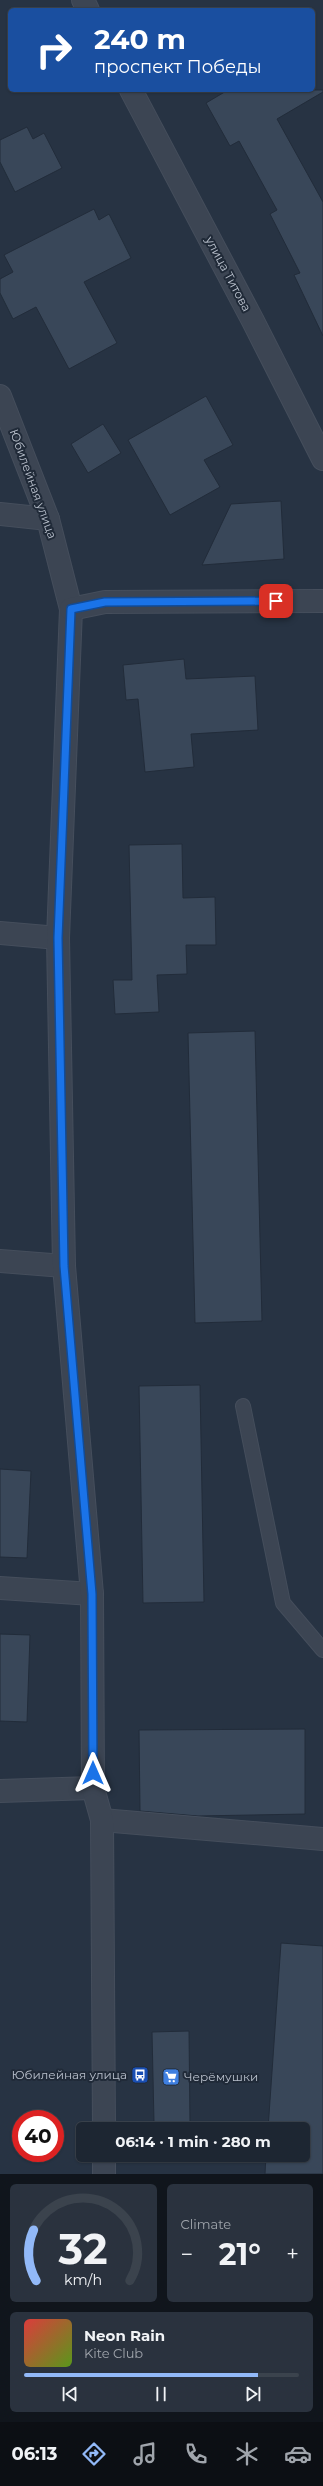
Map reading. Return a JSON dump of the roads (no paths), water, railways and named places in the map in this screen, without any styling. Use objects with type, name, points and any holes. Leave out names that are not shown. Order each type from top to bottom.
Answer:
[{"type":"street","name":"улица Титова","points":[[131,92],[253,321],[323,459]]},
{"type":"street","name":"Юбилейная улица","points":[[0,396],[48,519],[71,609],[58,938],[64,1266],[92,1594],[93,1788],[102,1820],[104,2122]]},
{"type":"street","points":[[0,514],[48,519]]},
{"type":"street","points":[[71,609],[105,602],[323,601]]},
{"type":"street","points":[[0,933],[58,938]]},
{"type":"street","points":[[0,1261],[64,1266]]},
{"type":"street","points":[[0,1588],[92,1594]]},
{"type":"street","points":[[0,1791],[93,1788]]},
{"type":"street","points":[[102,1820],[323,1839]]},
{"type":"street","points":[[104,2162],[104,2174]]},
{"type":"lane","points":[[243,1406],[283,1603],[323,1650]]},
{"type":"place","name":"Юбилейная улица","points":[[140,2075]]},
{"type":"place","name":"Черёмушки","points":[[171,2077]]}]
